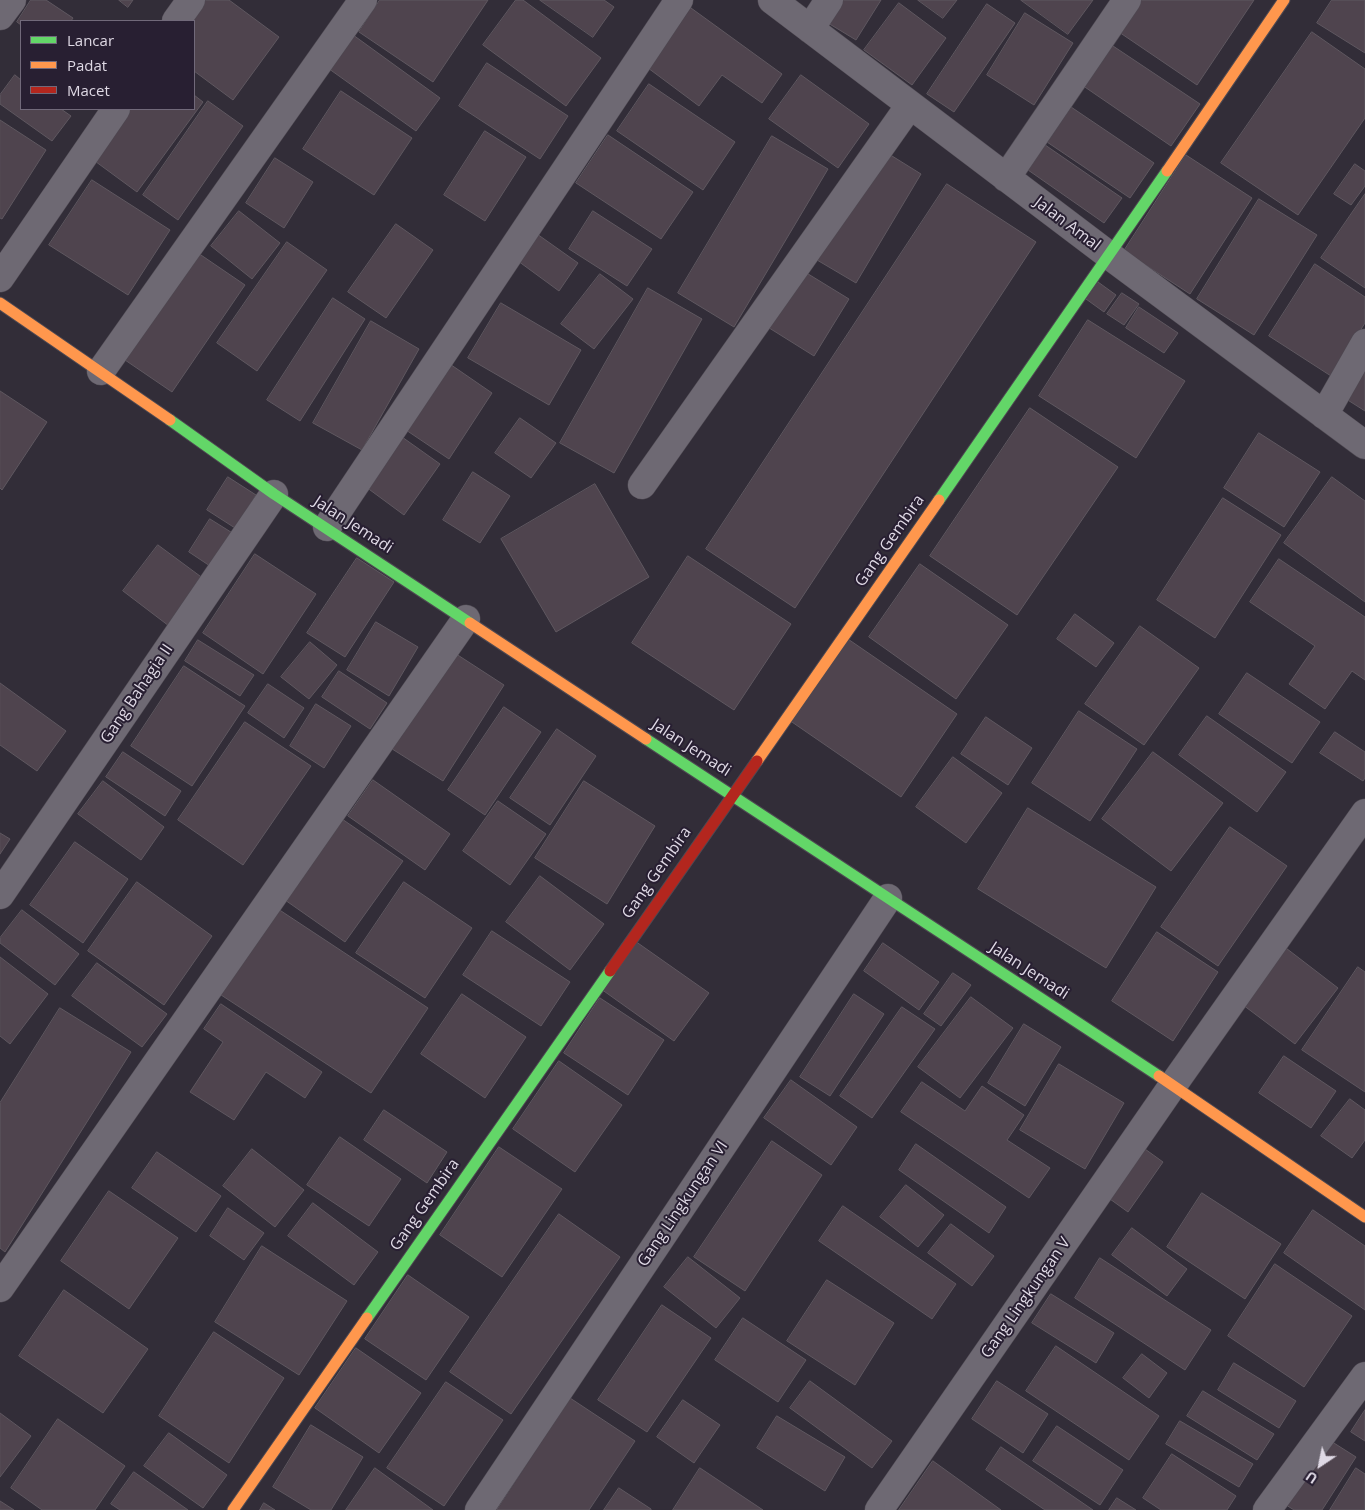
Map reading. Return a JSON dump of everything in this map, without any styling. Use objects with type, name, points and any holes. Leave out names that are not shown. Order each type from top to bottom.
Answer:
[{"type":"street","points":[[0,16],[12,0]]},
{"type":"street","points":[[177,20],[191,0]]},
{"type":"street","points":[[101,371],[363,0]]},
{"type":"street","points":[[327,527],[678,0]]},
{"type":"street","name":"Jalan Amal","points":[[772,0],[1006,178],[1365,446]]},
{"type":"street","points":[[810,29],[829,0]]},
{"type":"street","points":[[1006,178],[1127,0]]},
{"type":"street","name":"Gang Gembira","points":[[233,1510],[1110,256],[1284,0]]},
{"type":"street","points":[[642,485],[910,104]]},
{"type":"street","points":[[0,278],[115,110]]},
{"type":"street","name":"Jalan Jemadi","points":[[3,311],[101,371],[274,494],[327,527],[1173,1085],[1365,1217]]},
{"type":"street","points":[[1324,415],[1365,343]]},
{"type":"street","name":"Gang Bahagia II","points":[[0,895],[274,494]]},
{"type":"street","points":[[0,1288],[466,619]]},
{"type":"street","name":"Gang Lingkungan V","points":[[879,1510],[1173,1085],[1365,813]]},
{"type":"street","name":"Gang Lingkungan VI","points":[[479,1510],[888,898]]},
{"type":"street","points":[[1267,1510],[1365,1376]]},
{"type":"building","points":[[31,0],[46,0],[73,18],[72,20],[20,20],[20,24],[17,22]]},
{"type":"building","points":[[119,0],[133,0],[128,7]]},
{"type":"building","points":[[204,0],[229,0],[279,37],[233,100],[195,72],[195,20],[190,20]]},
{"type":"building","points":[[380,0],[488,0],[433,82],[359,32]]},
{"type":"building","points":[[516,0],[523,0],[601,58],[566,106],[483,45]]},
{"type":"building","points":[[540,0],[604,0],[614,7],[593,37]]},
{"type":"building","points":[[835,0],[881,0],[856,40],[823,20]]},
{"type":"building","points":[[918,0],[957,0],[943,18]]},
{"type":"building","points":[[1021,0],[1093,0],[1068,34]]},
{"type":"building","points":[[1132,0],[1254,0],[1197,85],[1113,28]]},
{"type":"building","points":[[1332,0],[1365,0],[1365,53],[1317,23]]},
{"type":"building","points":[[899,3],[946,38],[912,85],[864,50]]},
{"type":"building","points":[[987,4],[1015,23],[954,112],[927,94]]},
{"type":"building","points":[[691,8],[782,74],[762,103],[722,75],[699,106],[648,68]]},
{"type":"building","points":[[1025,13],[1073,43],[1034,105],[987,75]]},
{"type":"building","points":[[349,32],[440,98],[416,131],[325,66]]},
{"type":"building","points":[[1312,32],[1365,69],[1365,118],[1298,215],[1221,163]]},
{"type":"building","points":[[1104,40],[1200,104],[1171,146],[1076,81]]},
{"type":"building","points":[[487,63],[568,116],[540,159],[459,106]]},
{"type":"building","points":[[15,75],[20,79],[20,110],[62,110],[71,116],[52,141],[0,104],[0,95]]},
{"type":"building","points":[[801,75],[869,124],[838,168],[769,119]]},
{"type":"building","points":[[649,84],[735,142],[703,190],[617,131]]},
{"type":"building","points":[[341,91],[412,138],[374,195],[303,149]]},
{"type":"building","points":[[195,96],[203,102],[137,192],[88,156],[122,110],[195,110]]},
{"type":"building","points":[[208,101],[243,126],[178,220],[143,195]]},
{"type":"building","points":[[1071,107],[1154,163],[1130,198],[1047,142]]},
{"type":"building","points":[[0,120],[46,150],[2,219],[0,218]]},
{"type":"building","points":[[485,131],[526,157],[485,221],[444,195]]},
{"type":"building","points":[[608,135],[693,192],[661,239],[576,183]]},
{"type":"building","points":[[772,136],[828,169],[734,327],[678,293]]},
{"type":"building","points":[[1035,138],[1122,198],[1104,223],[1018,163]]},
{"type":"building","points":[[884,151],[921,174],[856,283],[817,260]]},
{"type":"building","points":[[1186,155],[1252,198],[1190,294],[1124,251]]},
{"type":"building","points":[[275,158],[313,182],[284,228],[246,203]]},
{"type":"building","points":[[1355,164],[1365,171],[1365,186],[1351,205],[1334,194]]},
{"type":"building","points":[[92,180],[170,230],[128,295],[49,245]]},
{"type":"building","points":[[947,184],[1036,242],[795,608],[706,549]]},
{"type":"building","points":[[1365,194],[1365,288],[1321,258]]},
{"type":"building","points":[[1259,199],[1317,235],[1254,335],[1197,299]]},
{"type":"building","points":[[239,211],[280,243],[252,279],[211,246]]},
{"type":"building","points":[[593,211],[652,249],[627,286],[569,249]]},
{"type":"building","points":[[396,224],[433,250],[386,318],[348,292]]},
{"type":"building","points":[[537,234],[578,263],[559,291],[518,261]]},
{"type":"building","points":[[287,242],[327,270],[257,371],[217,343]]},
{"type":"building","points":[[198,253],[245,285],[172,392],[125,360]]},
{"type":"building","points":[[1315,264],[1365,297],[1365,323],[1331,376],[1269,336]]},
{"type":"building","points":[[800,269],[849,299],[814,356],[766,326]]},
{"type":"building","points":[[600,274],[633,299],[594,349],[561,324]]},
{"type":"building","points":[[1098,282],[1116,295],[1104,312],[1086,299]]},
{"type":"building","points":[[648,288],[702,319],[614,473],[560,443]]},
{"type":"building","points":[[1122,293],[1139,304],[1124,325],[1107,314]]},
{"type":"building","points":[[333,298],[365,319],[300,421],[267,400]]},
{"type":"building","points":[[501,303],[581,350],[549,405],[468,358]]},
{"type":"building","points":[[1139,307],[1178,333],[1164,353],[1126,328]]},
{"type":"building","points":[[1088,320],[1185,381],[1136,458],[1039,396]]},
{"type":"building","points":[[371,321],[419,349],[362,450],[313,423]]},
{"type":"building","points":[[444,360],[492,393],[449,459],[400,426]]},
{"type":"building","points":[[1365,362],[1365,411],[1343,397]]},
{"type":"building","points":[[0,391],[47,422],[2,490],[0,488]]},
{"type":"building","points":[[1030,408],[1118,467],[1017,615],[930,556]]},
{"type":"building","points":[[520,418],[556,443],[531,478],[495,453]]},
{"type":"building","points":[[1259,433],[1320,472],[1284,527],[1224,488]]},
{"type":"building","points":[[402,437],[440,464],[404,515],[366,487]]},
{"type":"building","points":[[473,472],[510,496],[480,543],[443,520]]},
{"type":"building","points":[[228,477],[256,495],[235,528],[207,510]]},
{"type":"building","points":[[1332,477],[1365,501],[1365,602],[1284,543]]},
{"type":"building","points":[[595,484],[649,577],[556,632],[501,539]]},
{"type":"building","points":[[1223,498],[1281,535],[1215,638],[1157,600]]},
{"type":"building","points":[[210,519],[234,534],[213,568],[189,552]]},
{"type":"building","points":[[158,545],[204,579],[169,626],[123,591]]},
{"type":"building","points":[[255,554],[316,594],[263,674],[203,633]]},
{"type":"building","points":[[688,556],[791,624],[734,710],[632,643]]},
{"type":"building","points":[[357,558],[394,582],[345,657],[307,633]]},
{"type":"building","points":[[1279,559],[1365,617],[1365,680],[1352,671],[1325,709],[1289,684],[1315,646],[1250,602]]},
{"type":"building","points":[[920,564],[1008,625],[956,699],[869,637]]},
{"type":"building","points":[[1075,614],[1114,643],[1096,667],[1057,639]]},
{"type":"building","points":[[376,622],[418,647],[389,696],[347,670]]},
{"type":"building","points":[[1140,626],[1199,668],[1144,745],[1085,704]]},
{"type":"building","points":[[845,637],[957,714],[901,797],[789,720]]},
{"type":"building","points":[[198,640],[254,675],[240,696],[185,661]]},
{"type":"building","points":[[310,642],[337,665],[309,699],[281,677]]},
{"type":"building","points":[[450,650],[504,685],[443,781],[389,747]]},
{"type":"building","points":[[184,666],[245,706],[192,786],[131,746]]},
{"type":"building","points":[[339,671],[387,703],[370,729],[322,697]]},
{"type":"building","points":[[1247,673],[1320,722],[1292,763],[1219,714]]},
{"type":"building","points":[[0,683],[66,731],[37,771],[0,745]]},
{"type":"building","points":[[268,684],[304,708],[284,738],[248,713]]},
{"type":"building","points":[[316,704],[351,726],[324,768],[290,746]]},
{"type":"building","points":[[504,707],[541,732],[485,815],[448,790]]},
{"type":"building","points":[[1079,711],[1137,749],[1090,821],[1032,783]]},
{"type":"building","points":[[1207,716],[1286,772],[1257,812],[1179,755]]},
{"type":"building","points":[[986,717],[1032,748],[1008,785],[961,754]]},
{"type":"building","points":[[245,722],[311,766],[243,865],[178,820]]},
{"type":"building","points":[[557,729],[596,756],[550,825],[510,798]]},
{"type":"building","points":[[1335,732],[1365,752],[1365,778],[1363,781],[1320,753]]},
{"type":"building","points":[[123,752],[181,791],[165,816],[106,777]]},
{"type":"building","points":[[1153,752],[1223,803],[1171,871],[1102,819]]},
{"type":"building","points":[[953,757],[1002,793],[966,843],[916,807]]},
{"type":"building","points":[[373,780],[450,834],[425,870],[348,816]]},
{"type":"building","points":[[103,781],[164,827],[141,860],[78,814]]},
{"type":"building","points":[[584,781],[655,826],[607,904],[535,858]]},
{"type":"building","points":[[498,801],[546,834],[510,885],[463,851]]},
{"type":"building","points":[[1028,808],[1156,887],[1106,968],[978,889]]},
{"type":"building","points":[[342,819],[403,861],[345,942],[285,900]]},
{"type":"building","points":[[1230,827],[1287,866],[1218,966],[1161,927]]},
{"type":"building","points":[[0,833],[10,839],[0,854]]},
{"type":"building","points":[[75,842],[128,879],[83,943],[30,905]]},
{"type":"building","points":[[540,876],[604,924],[570,970],[506,922]]},
{"type":"building","points":[[137,882],[212,936],[164,1005],[88,951]]},
{"type":"building","points":[[404,882],[472,928],[425,998],[356,953]]},
{"type":"building","points":[[272,905],[428,1008],[371,1093],[215,991]]},
{"type":"building","points":[[22,910],[79,954],[55,985],[0,943],[0,938]]},
{"type":"building","points":[[492,931],[570,982],[541,1026],[463,975]]},
{"type":"building","points":[[1157,932],[1218,972],[1173,1041],[1112,1001]]},
{"type":"building","points":[[635,941],[709,993],[674,1041],[601,989]]},
{"type":"building","points":[[883,943],[939,982],[919,1010],[864,971]]},
{"type":"building","points":[[1282,945],[1338,988],[1295,1044],[1239,1002]]},
{"type":"building","points":[[0,957],[48,994],[10,1044],[0,1036]]},
{"type":"building","points":[[97,963],[167,1014],[142,1047],[72,996]]},
{"type":"building","points":[[1358,967],[1365,972],[1365,1092],[1302,1050]]},
{"type":"building","points":[[953,973],[971,985],[941,1026],[924,1014]]},
{"type":"building","points":[[462,994],[526,1037],[485,1098],[421,1054]]},
{"type":"building","points":[[854,994],[884,1014],[830,1096],[800,1077]]},
{"type":"building","points":[[971,997],[1013,1028],[960,1098],[918,1067]]},
{"type":"building","points":[[600,998],[664,1040],[628,1095],[564,1053]]},
{"type":"building","points":[[221,1004],[322,1072],[305,1098],[266,1072],[234,1120],[190,1092],[223,1042],[204,1029]]},
{"type":"building","points":[[902,1007],[935,1029],[872,1118],[840,1096]]},
{"type":"building","points":[[60,1008],[131,1052],[5,1252],[0,1248],[0,1103]]},
{"type":"building","points":[[1024,1024],[1061,1047],[1025,1106],[988,1083]]},
{"type":"building","points":[[1284,1056],[1336,1091],[1311,1128],[1259,1093]]},
{"type":"building","points":[[559,1061],[622,1105],[575,1172],[513,1129]]},
{"type":"building","points":[[1059,1064],[1124,1103],[1085,1169],[1020,1130]]},
{"type":"building","points":[[791,1080],[857,1127],[831,1165],[764,1118]]},
{"type":"building","points":[[922,1082],[965,1111],[982,1086],[1024,1115],[1007,1140],[1050,1168],[1029,1198],[901,1112]]},
{"type":"building","points":[[1350,1099],[1365,1110],[1365,1140],[1352,1158],[1321,1136]]},
{"type":"building","points":[[384,1110],[447,1152],[427,1183],[364,1140]]},
{"type":"building","points":[[340,1137],[401,1179],[369,1226],[307,1185]]},
{"type":"building","points":[[772,1141],[822,1175],[745,1291],[694,1257]]},
{"type":"building","points":[[916,1144],[1006,1207],[989,1233],[899,1170]]},
{"type":"building","points":[[1138,1144],[1163,1162],[1128,1212],[1103,1194]]},
{"type":"building","points":[[499,1147],[562,1189],[502,1277],[440,1235]]},
{"type":"building","points":[[252,1149],[304,1190],[275,1227],[223,1186]]},
{"type":"building","points":[[157,1152],[221,1196],[196,1232],[132,1188]]},
{"type":"building","points":[[906,1185],[944,1215],[918,1247],[880,1217]]},
{"type":"building","points":[[109,1191],[178,1238],[129,1309],[61,1261]]},
{"type":"building","points":[[1202,1193],[1281,1244],[1245,1299],[1167,1247]]},
{"type":"building","points":[[313,1203],[378,1252],[354,1285],[288,1236]]},
{"type":"building","points":[[843,1206],[956,1284],[932,1319],[819,1241]]},
{"type":"building","points":[[228,1208],[264,1233],[244,1260],[210,1236]]},
{"type":"building","points":[[1313,1210],[1365,1246],[1365,1310],[1284,1253]]},
{"type":"building","points":[[559,1214],[620,1257],[511,1414],[450,1372]]},
{"type":"building","points":[[951,1224],[994,1256],[972,1286],[928,1253]]},
{"type":"building","points":[[1132,1228],[1187,1269],[1167,1296],[1112,1255]]},
{"type":"building","points":[[262,1246],[347,1301],[299,1375],[215,1322]]},
{"type":"building","points":[[688,1257],[740,1298],[716,1328],[664,1287]]},
{"type":"building","points":[[1100,1258],[1211,1330],[1185,1370],[1075,1298]]},
{"type":"building","points":[[1275,1264],[1352,1316],[1304,1387],[1228,1336]]},
{"type":"building","points":[[408,1275],[469,1317],[426,1380],[365,1339]]},
{"type":"building","points":[[827,1280],[894,1323],[855,1385],[787,1341]]},
{"type":"building","points":[[64,1290],[148,1349],[103,1413],[19,1356]]},
{"type":"building","points":[[1051,1294],[1114,1333],[1096,1363],[1032,1323]]},
{"type":"building","points":[[662,1305],[711,1338],[647,1432],[598,1400]]},
{"type":"building","points":[[743,1318],[806,1360],[778,1402],[715,1360]]},
{"type":"building","points":[[214,1332],[284,1378],[229,1463],[159,1416]]},
{"type":"building","points":[[1056,1346],[1159,1416],[1129,1460],[1026,1391]]},
{"type":"building","points":[[356,1348],[421,1393],[379,1453],[315,1408]]},
{"type":"building","points":[[1142,1354],[1167,1373],[1149,1398],[1123,1378]]},
{"type":"building","points":[[1234,1363],[1296,1401],[1279,1428],[1218,1390]]},
{"type":"building","points":[[810,1381],[892,1441],[872,1468],[790,1408]]},
{"type":"building","points":[[997,1381],[1048,1414],[1023,1453],[972,1419]]},
{"type":"building","points":[[446,1382],[503,1420],[444,1506],[387,1468]]},
{"type":"building","points":[[1203,1391],[1274,1434],[1257,1460],[1187,1416]]},
{"type":"building","points":[[570,1398],[635,1441],[589,1510],[497,1510]]},
{"type":"building","points":[[683,1400],[720,1425],[694,1463],[657,1437]]},
{"type":"building","points":[[1365,1410],[1365,1441],[1351,1432]]},
{"type":"building","points":[[0,1413],[31,1436],[0,1477]]},
{"type":"building","points":[[777,1416],[845,1457],[825,1491],[757,1448]]},
{"type":"building","points":[[58,1419],[125,1466],[95,1510],[42,1510],[11,1488]]},
{"type":"building","points":[[1180,1421],[1253,1464],[1239,1487],[1166,1444]]},
{"type":"building","points":[[311,1425],[363,1457],[331,1510],[311,1510],[273,1487]]},
{"type":"building","points":[[1057,1426],[1123,1470],[1100,1505],[1033,1461]]},
{"type":"building","points":[[169,1433],[227,1475],[203,1508],[144,1466]]},
{"type":"building","points":[[1326,1438],[1356,1457],[1322,1510],[1294,1510],[1283,1503]]},
{"type":"building","points":[[1001,1447],[1093,1510],[1045,1510],[986,1470]]},
{"type":"building","points":[[1172,1454],[1236,1496],[1227,1510],[1161,1510],[1143,1498]]},
{"type":"building","points":[[933,1461],[1001,1510],[899,1510]]},
{"type":"building","points":[[375,1468],[433,1510],[346,1510]]},
{"type":"building","points":[[700,1468],[763,1510],[673,1510]]},
{"type":"building","points":[[1356,1468],[1365,1474],[1365,1510],[1330,1510]]},
{"type":"building","points":[[134,1472],[188,1510],[120,1510],[111,1504]]},
{"type":"building","points":[[619,1488],[651,1509],[651,1510],[604,1510]]},
{"type":"building","points":[[1117,1498],[1136,1510],[1109,1510]]},
{"type":"building","points":[[0,1501],[14,1510],[0,1510]]},
{"type":"building","points":[[264,1503],[275,1510],[260,1510]]},
{"type":"traffic: fast","points":[[939,500],[1167,171]]},
{"type":"traffic: fast","points":[[170,420],[274,494],[470,623]]},
{"type":"traffic: fast","points":[[646,739],[1159,1076]]},
{"type":"traffic: fast","points":[[367,1318],[610,971]]},
{"type":"traffic: slow","points":[[1167,171],[1284,0]]},
{"type":"traffic: slow","points":[[0,303],[170,420]]},
{"type":"traffic: slow","points":[[757,761],[939,500]]},
{"type":"traffic: slow","points":[[470,623],[646,739]]},
{"type":"traffic: slow","points":[[1159,1076],[1365,1217]]},
{"type":"traffic: slow","points":[[233,1510],[367,1318]]},
{"type":"traffic: jam","points":[[610,971],[757,761]]}]
